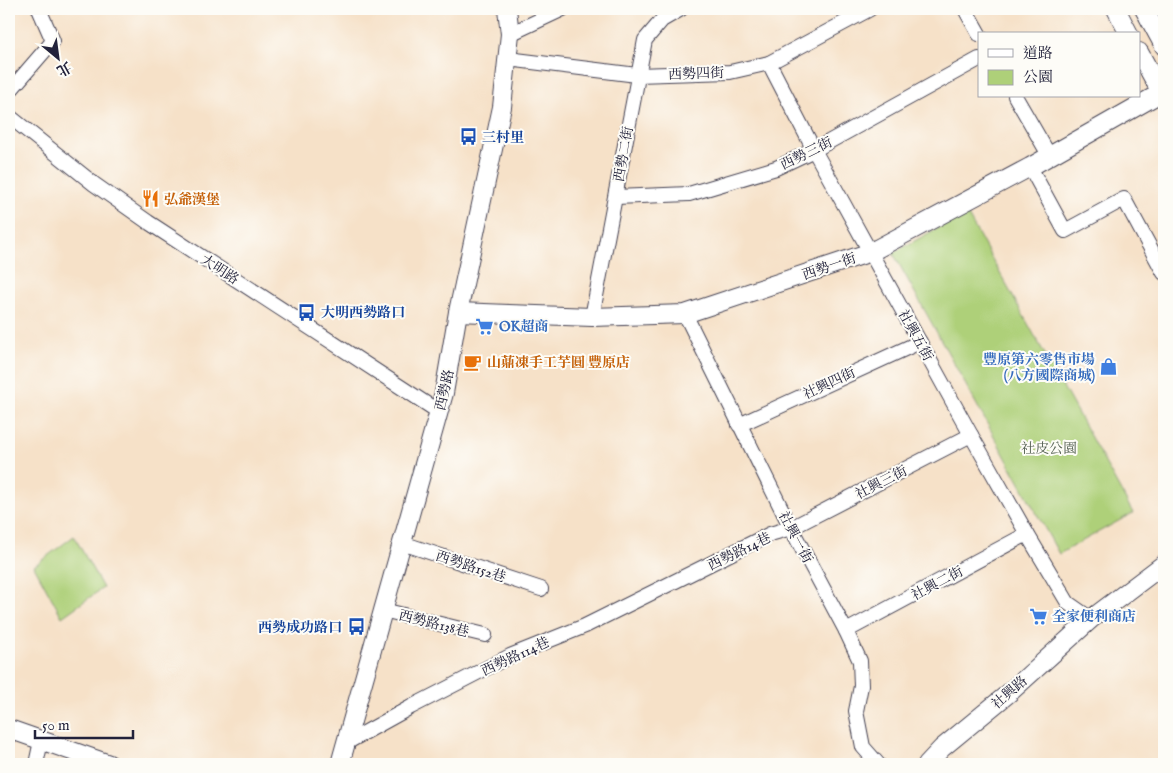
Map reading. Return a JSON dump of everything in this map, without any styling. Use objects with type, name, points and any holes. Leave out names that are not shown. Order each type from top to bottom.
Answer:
[{"type":"street","points":[[9,92],[53,41],[39,9]]},
{"type":"street","name":"西勢路","points":[[340,764],[439,412],[449,369],[458,312],[502,107],[510,34],[507,9]]},
{"type":"street","points":[[510,34],[563,9]]},
{"type":"street","name":"西勢二街","points":[[592,317],[644,40],[662,20],[681,9]]},
{"type":"street","name":"西勢四街","points":[[508,59],[637,75],[730,72],[769,63],[850,14],[870,9]]},
{"type":"street","points":[[965,9],[978,32]]},
{"type":"street","points":[[1116,9],[1128,32]]},
{"type":"street","points":[[1144,9],[1164,46]]},
{"type":"street","points":[[1140,54],[1163,94]]},
{"type":"street","name":"西勢三街","points":[[616,197],[688,194],[776,168],[814,150],[978,60]]},
{"type":"street","name":"社興五街","points":[[769,63],[814,150],[1027,534],[1068,603],[1091,619]]},
{"type":"street","name":"西勢一街","points":[[458,312],[592,317],[685,314],[871,252],[1163,94]]},
{"type":"street","points":[[1016,98],[1049,155]]},
{"type":"street","name":"大明路","points":[[9,116],[94,184],[148,222],[439,412]]},
{"type":"street","points":[[1030,167],[1064,231],[1124,199],[1164,273]]},
{"type":"street","name":"社興一街","points":[[685,314],[739,425],[860,662],[861,686],[856,711],[863,747],[878,764]]},
{"type":"street","name":"社興四街","points":[[739,425],[920,342]]},
{"type":"street","name":"社興三街","points":[[791,528],[971,436]]},
{"type":"street","name":"西勢路14巷","points":[[689,576],[770,534],[791,528]]},
{"type":"street","name":"社興二街","points":[[846,632],[1027,534]]},
{"type":"street","name":"西勢路152巷","points":[[402,543],[540,589]]},
{"type":"street","name":"社興路","points":[[927,764],[942,748],[1009,693],[1091,619],[1164,564]]},
{"type":"street","name":"西勢路114巷","points":[[346,743],[510,656],[585,626],[689,576]]},
{"type":"street","name":"西勢路138巷","points":[[383,610],[485,635]]},
{"type":"street","points":[[9,729],[109,764]]},
{"type":"street","points":[[36,764],[41,740]]},
{"type":"green space","name":"社皮公園","points":[[966,212],[1133,513],[1059,554],[893,253]]},
{"type":"green space","points":[[74,536],[103,588],[62,617],[34,566]]},
{"type":"place","name":"三村里","points":[[468,137]]},
{"type":"place","name":"弘爺漢堡","points":[[150,199]]},
{"type":"place","name":"大明西勢路口","points":[[307,312]]},
{"type":"place","name":"OK超商","points":[[485,326]]},
{"type":"place","name":"山薡凍手工芋圓 豐原店","points":[[473,362]]},
{"type":"place","name":"豐原第六零售市場 (八方國際商城)","points":[[1109,367]]},
{"type":"place","name":"全家便利商店","points":[[1038,616]]},
{"type":"place","name":"西勢成功路口","points":[[356,627]]}]
